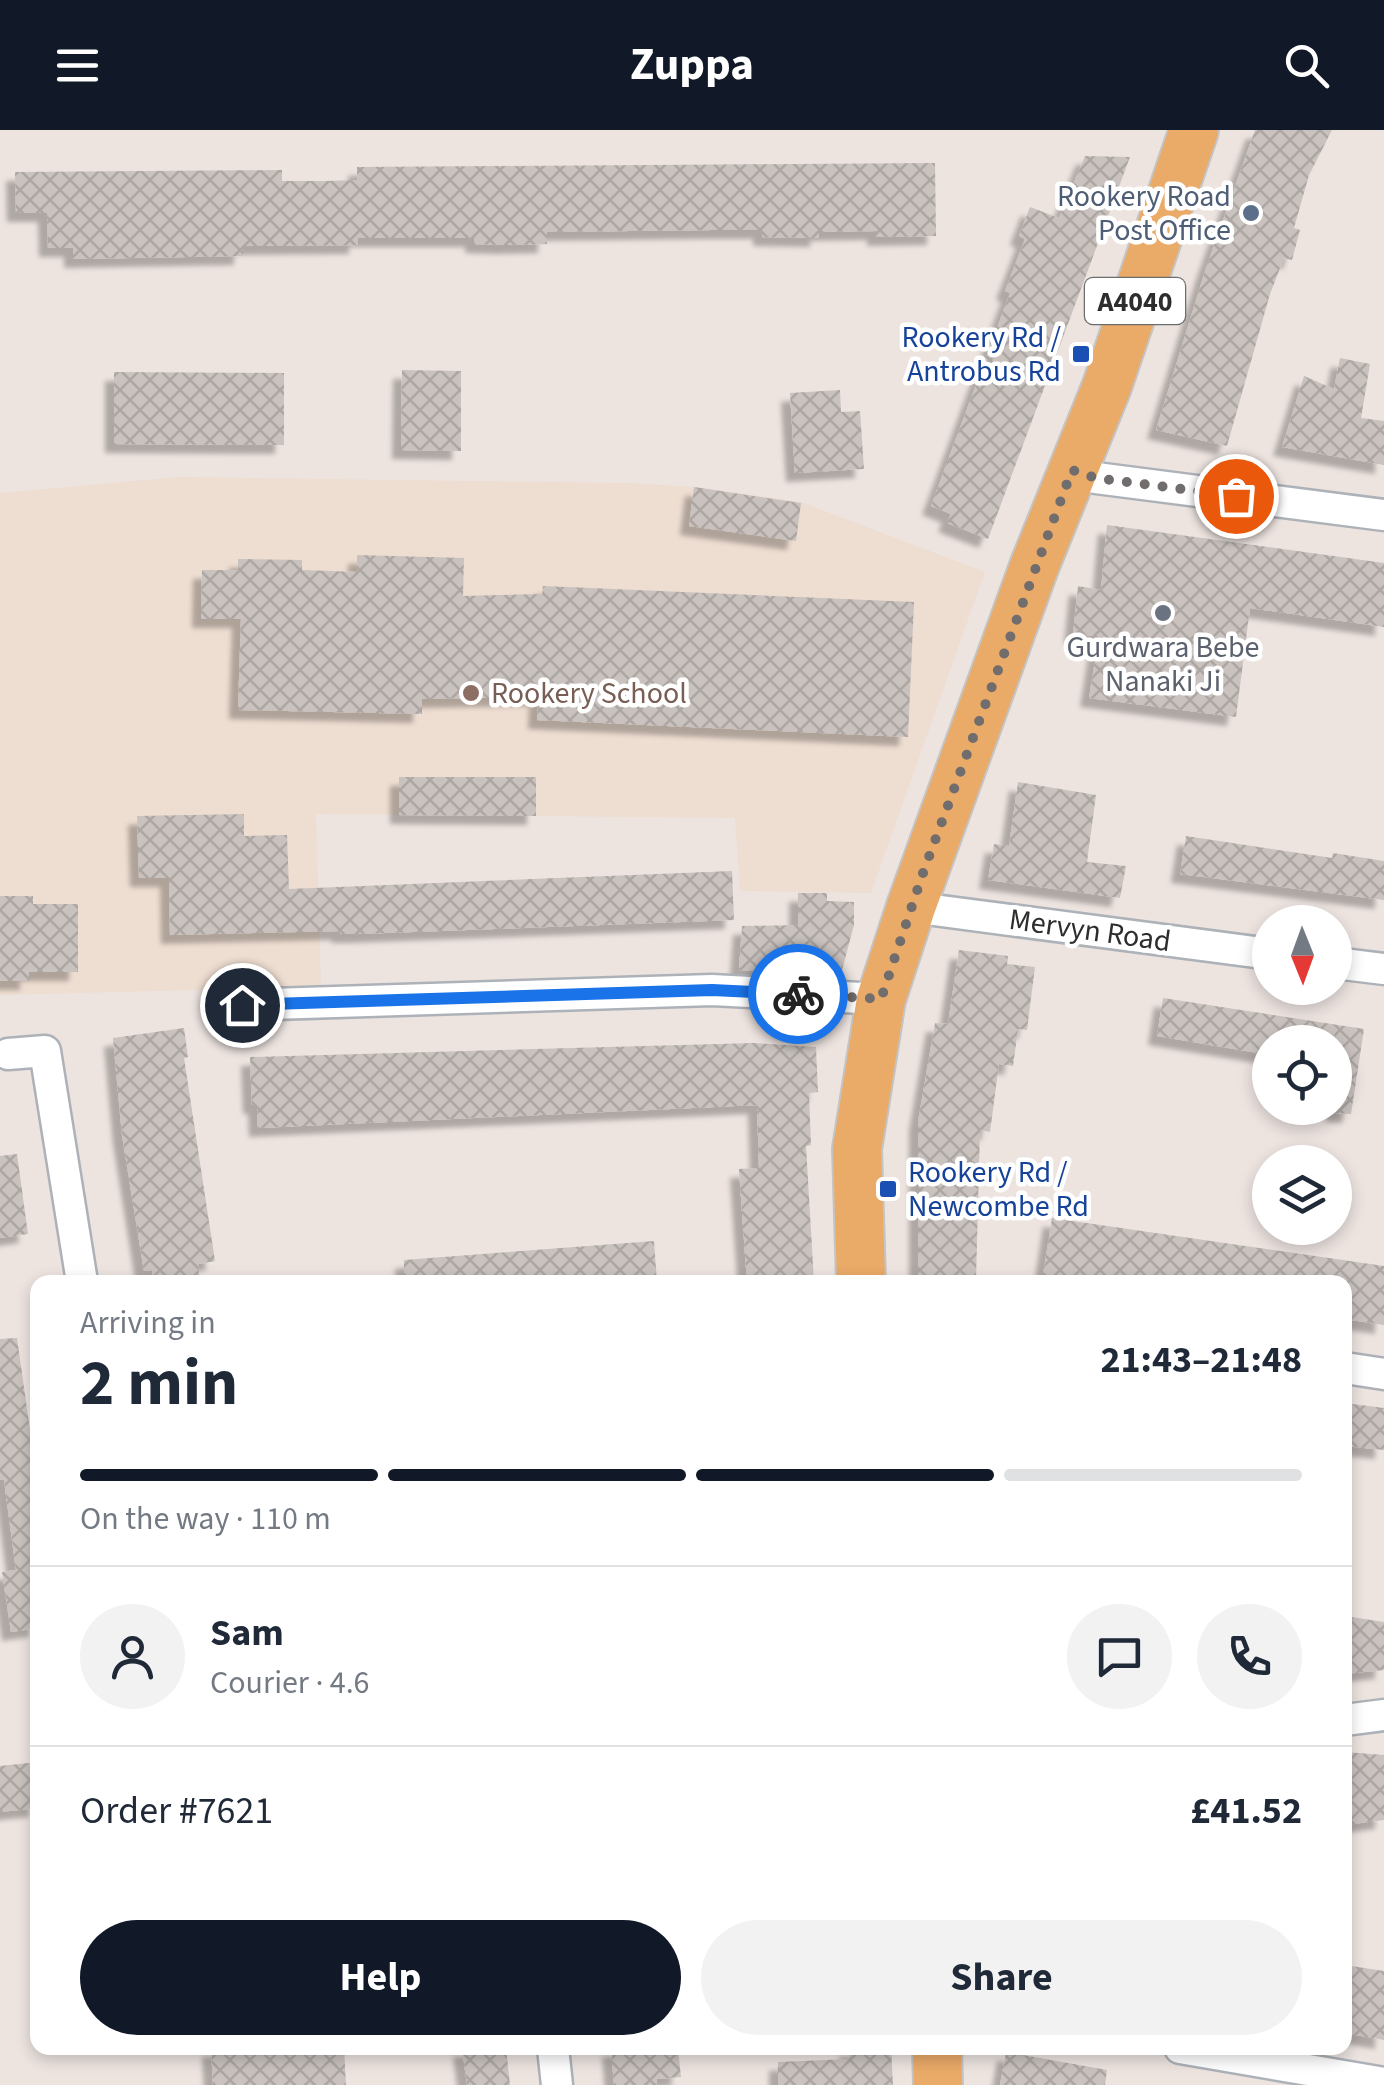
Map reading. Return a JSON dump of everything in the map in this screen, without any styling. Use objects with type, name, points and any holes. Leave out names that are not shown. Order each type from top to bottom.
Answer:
[{"type":"main road","name":"A4040","points":[[861,1275],[856,1149],[881,999],[911,907],[1106,386],[1194,130]]},
{"type":"main road","points":[[937,2055],[938,2085]]},
{"type":"street","points":[[1072,470],[1096,478],[1384,515]]},
{"type":"street","name":"Mervyn Road","points":[[911,907],[1252,952]]},
{"type":"street","points":[[1352,965],[1384,969]]},
{"type":"street","points":[[242,1005],[712,990],[881,999]]},
{"type":"street","points":[[8,1054],[45,1051],[81,1275]]},
{"type":"street","points":[[1352,1369],[1384,1374]]},
{"type":"street","points":[[1352,1719],[1384,1716]]},
{"type":"street","points":[[555,2055],[557,2085]]},
{"type":"street","points":[[1221,2055],[1384,2083]]},
{"type":"shaded area","name":"Rookery School","points":[[178,477],[694,487],[801,502],[985,572],[871,893],[740,891],[735,818],[316,814],[321,987],[0,995],[0,493]]},
{"type":"building","points":[[1255,130],[1332,130],[1309,175],[1294,228],[1300,230],[1292,260],[1284,258],[1270,294],[1227,446],[1156,430],[1205,271]]},
{"type":"building","points":[[1085,156],[1130,157],[988,539],[947,523],[951,514],[931,506],[1010,293],[1005,291],[1025,239],[1019,236],[1030,207],[1059,218]]},
{"type":"building","points":[[935,163],[936,236],[876,237],[876,231],[819,232],[819,238],[762,237],[762,230],[547,232],[547,244],[474,244],[474,238],[358,238],[358,245],[243,246],[243,256],[73,259],[73,248],[48,248],[47,213],[16,213],[15,172],[282,170],[282,181],[326,181],[357,180],[357,167]]},
{"type":"building","points":[[1340,358],[1370,364],[1361,418],[1384,421],[1384,465],[1282,447],[1304,376],[1334,389]]},
{"type":"building","points":[[402,370],[461,371],[461,451],[401,450]]},
{"type":"building","points":[[114,372],[284,373],[284,445],[114,444]]},
{"type":"building","points":[[840,390],[841,412],[860,411],[864,469],[795,473],[790,393]]},
{"type":"building","points":[[694,487],[801,503],[796,541],[689,526]]},
{"type":"building","name":"Gurdwara Bebe Nanaki Ji","points":[[1107,525],[1384,563],[1384,627],[1250,608],[1236,717],[1089,698],[1099,636],[1073,635],[1078,586],[1101,590]]},
{"type":"building","points":[[357,555],[464,558],[463,596],[542,594],[543,586],[914,602],[908,737],[537,720],[538,697],[422,699],[422,714],[238,710],[241,619],[201,619],[202,570],[238,570],[238,559],[302,560],[302,570],[357,572]]},
{"type":"building","points":[[399,777],[536,777],[536,816],[399,815]]},
{"type":"building","points":[[1018,782],[1096,795],[1087,862],[1126,866],[1120,898],[988,880],[994,844],[1009,846]]},
{"type":"building","points":[[244,814],[244,836],[287,835],[289,889],[732,871],[734,920],[358,934],[340,931],[170,935],[169,878],[139,878],[137,816]]},
{"type":"building","points":[[1186,836],[1332,858],[1333,853],[1384,861],[1384,900],[1180,874]]},
{"type":"building","points":[[798,893],[827,893],[827,901],[854,902],[854,925],[841,974],[739,970],[742,926],[798,925]]},
{"type":"building","points":[[0,896],[33,896],[33,904],[78,904],[78,972],[29,972],[29,981],[0,981]]},
{"type":"building","points":[[959,950],[1008,956],[1007,964],[1035,967],[1027,1030],[1018,1029],[1013,1066],[999,1064],[990,1132],[980,1130],[976,1275],[918,1275],[918,1122],[935,1023],[948,1024]]},
{"type":"building","points":[[1163,998],[1338,1025],[1252,1025],[1252,1052],[1157,1036]]},
{"type":"building","points":[[1352,1027],[1364,1029],[1352,1107]]},
{"type":"building","points":[[184,1028],[188,1057],[184,1058],[215,1261],[198,1264],[199,1275],[153,1275],[152,1270],[144,1271],[122,1135],[113,1038]]},
{"type":"building","points":[[754,1043],[816,1047],[818,1092],[809,1093],[811,1145],[806,1146],[814,1275],[747,1275],[739,1169],[759,1168],[757,1105],[258,1128],[257,1105],[252,1105],[250,1057]]},
{"type":"building","points":[[17,1154],[28,1234],[0,1238],[0,1156]]},
{"type":"building","points":[[1052,1218],[1384,1266],[1384,1325],[1352,1320],[1352,1275],[1043,1275]]},
{"type":"building","points":[[654,1241],[656,1275],[404,1275],[404,1260]]},
{"type":"building","points":[[17,1338],[30,1430],[30,1629],[11,1632],[2,1572],[16,1570],[4,1480],[0,1480],[0,1339]]},
{"type":"building","points":[[1352,1404],[1384,1408],[1384,1450],[1352,1447]]},
{"type":"building","points":[[1352,1617],[1384,1622],[1384,1670],[1352,1673]]},
{"type":"building","points":[[1352,1753],[1384,1755],[1384,1820],[1352,1824]]},
{"type":"building","points":[[30,1763],[30,1809],[0,1812],[0,1766]]},
{"type":"building","points":[[1352,1966],[1384,1971],[1384,2040],[1352,2034]]},
{"type":"building","points":[[211,2055],[344,2055],[346,2085],[213,2085]]},
{"type":"building","points":[[463,2055],[507,2055],[510,2085],[467,2085]]},
{"type":"building","points":[[612,2055],[679,2055],[681,2077],[657,2079],[657,2085],[614,2085]]},
{"type":"building","points":[[849,2055],[891,2055],[893,2085],[778,2085],[778,2062],[849,2059]]},
{"type":"building","points":[[1005,2055],[1107,2070],[1105,2085],[1000,2085]]},
{"type":"way so far","points":[[798,994],[881,999],[923,873],[1072,470],[1096,478],[1236,496]]},
{"type":"place","name":"Rookery Road Post Office","points":[[1251,213]]},
{"type":"place","name":"Rookery Rd / Antrobus Rd","points":[[1081,354]]},
{"type":"place","name":"Gurdwara Bebe Nanaki Ji","points":[[1163,613]]},
{"type":"place","name":"Rookery School","points":[[471,693]]},
{"type":"place","name":"Rookery Rd / Newcombe Rd","points":[[888,1189]]},
{"type":"route","points":[[242,1005],[712,990],[798,994]]}]
